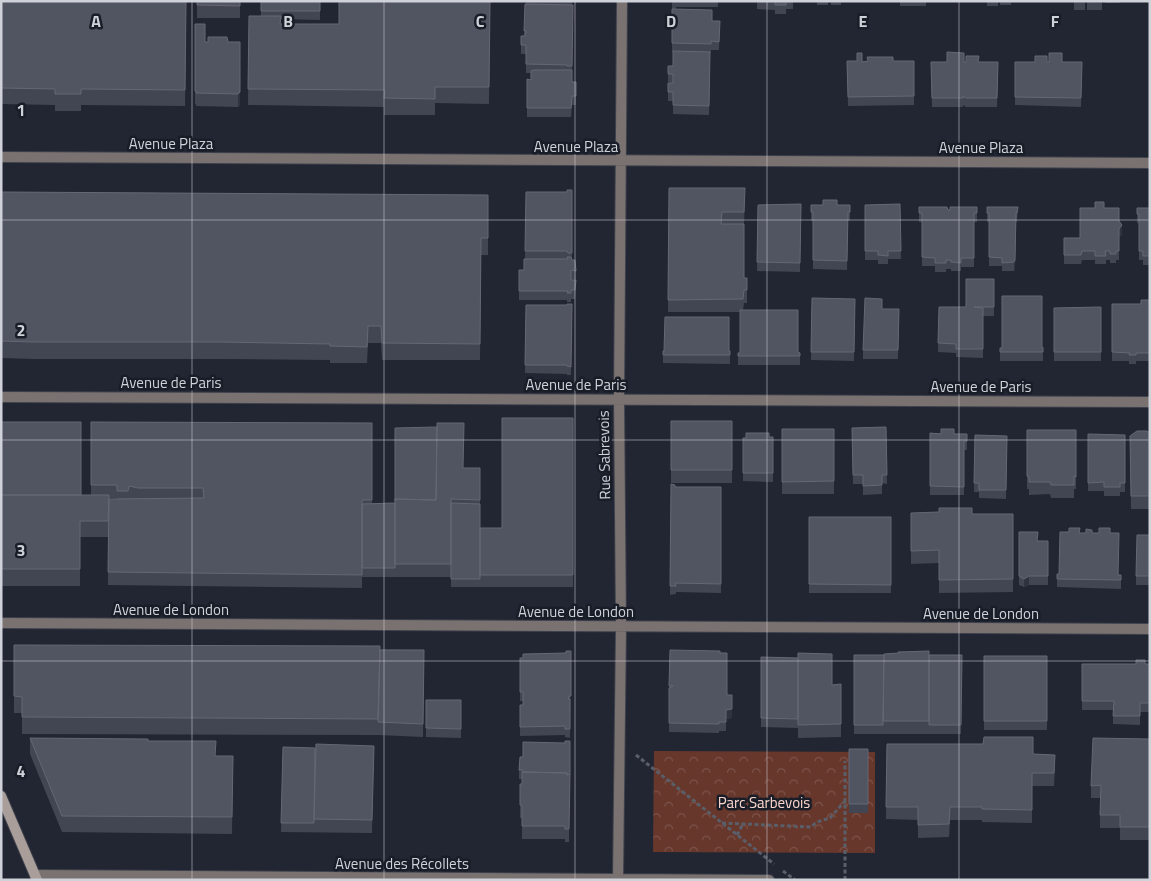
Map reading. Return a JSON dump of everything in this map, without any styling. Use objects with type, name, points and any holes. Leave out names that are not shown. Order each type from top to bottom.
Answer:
[{"type":"street","name":"Rue Sabrevois","points":[[618,879],[621,627],[619,399],[622,1]]},
{"type":"street","name":"Avenue Plaza","points":[[1,158],[1150,163]]},
{"type":"street","name":"Avenue de Paris","points":[[1,397],[1150,402]]},
{"type":"street","name":"Avenue de London","points":[[1,623],[1150,629]]},
{"type":"street","points":[[1,796],[36,878]]},
{"type":"street","name":"Avenue des Récollets","points":[[36,878],[769,880]]},
{"type":"path","points":[[619,742],[795,880]]},
{"type":"path","points":[[845,761],[845,880]]},
{"type":"path","points":[[722,823],[811,827],[817,822],[830,818],[845,801]]},
{"type":"path","points":[[737,835],[744,824]]},
{"type":"green space","name":"Parc Sarbevois","points":[[654,751],[875,752],[875,853],[653,852]]},
{"type":"building","points":[[1,1],[186,1],[185,90],[81,89],[81,94],[55,94],[55,89],[1,88]]},
{"type":"building","points":[[197,1],[240,1],[240,6],[197,5]]},
{"type":"building","points":[[261,1],[320,1],[320,11],[261,11]]},
{"type":"building","points":[[339,1],[490,1],[489,87],[435,87],[435,99],[384,98],[385,90],[248,89],[249,16],[281,16],[280,24],[339,24]]},
{"type":"building","points":[[775,1],[786,1],[786,5],[775,5]]},
{"type":"building","points":[[525,4],[573,5],[572,66],[526,64],[526,45],[521,45],[521,36],[525,36],[526,33],[524,31]]},
{"type":"building","points":[[672,9],[712,10],[712,21],[720,21],[719,42],[711,41],[711,44],[672,43]]},
{"type":"building","points":[[195,24],[205,24],[205,42],[208,42],[208,37],[227,37],[228,42],[240,42],[240,92],[238,94],[196,93]]},
{"type":"building","points":[[673,51],[710,52],[709,106],[673,105],[673,92],[668,92],[668,83],[673,83],[673,74],[668,74],[668,66],[673,66]]},
{"type":"building","points":[[947,52],[964,53],[964,62],[966,62],[966,56],[979,56],[978,62],[998,62],[997,98],[966,98],[963,96],[963,98],[932,98],[931,62],[947,62]]},
{"type":"building","points":[[857,53],[862,53],[862,62],[868,61],[867,57],[893,57],[893,61],[914,61],[914,96],[848,97],[847,61],[857,61]]},
{"type":"building","points":[[1049,53],[1062,53],[1062,62],[1082,62],[1081,98],[1015,97],[1015,62],[1035,62],[1035,56],[1047,56],[1047,62],[1049,62]]},
{"type":"building","points":[[572,70],[572,82],[576,82],[576,96],[572,96],[571,108],[527,108],[527,79],[531,80],[531,71]]},
{"type":"building","points":[[669,188],[745,188],[744,212],[722,212],[721,224],[744,224],[744,278],[747,278],[747,290],[744,290],[743,299],[668,300]]},
{"type":"building","points":[[567,190],[572,190],[572,253],[567,251],[525,251],[526,192],[567,192]]},
{"type":"building","points":[[1,192],[488,195],[488,238],[481,238],[480,344],[382,343],[381,326],[368,326],[367,347],[330,346],[330,344],[220,342],[1,341]]},
{"type":"building","points":[[823,200],[837,200],[837,205],[850,205],[850,212],[848,212],[847,261],[813,260],[813,212],[811,212],[811,205],[823,205]]},
{"type":"building","points":[[1095,202],[1104,202],[1104,208],[1119,208],[1119,221],[1122,225],[1119,229],[1119,251],[1116,251],[1116,254],[1110,254],[1110,251],[1105,251],[1106,256],[1095,256],[1095,251],[1082,251],[1081,255],[1064,255],[1064,238],[1080,238],[1080,208],[1095,208]]},
{"type":"building","points":[[801,204],[800,263],[757,262],[758,205]]},
{"type":"building","points":[[900,204],[901,251],[888,251],[888,256],[878,255],[878,251],[865,251],[865,205]]},
{"type":"building","points":[[919,207],[947,207],[950,210],[950,207],[977,207],[977,213],[974,213],[974,258],[961,258],[961,263],[946,260],[946,263],[935,263],[935,258],[922,257],[922,213],[919,213]]},
{"type":"building","points":[[987,207],[1018,207],[1016,213],[1014,262],[1002,263],[1002,258],[989,257],[989,213],[987,213]]},
{"type":"building","points":[[1137,208],[1150,208],[1150,256],[1143,256],[1143,251],[1139,251],[1139,214],[1137,214]]},
{"type":"building","points":[[567,257],[575,260],[576,271],[571,270],[571,280],[576,280],[575,290],[571,290],[571,293],[567,293],[568,291],[519,291],[519,270],[524,270],[524,259],[568,259]]},
{"type":"building","points":[[966,279],[994,279],[994,307],[974,307],[983,308],[983,349],[956,349],[956,344],[938,343],[939,307],[966,307]]},
{"type":"building","points":[[1002,296],[1042,296],[1043,352],[1000,352],[1000,348],[1002,348]]},
{"type":"building","points":[[812,298],[855,299],[854,352],[811,352]]},
{"type":"building","points":[[865,298],[882,299],[882,309],[899,309],[898,350],[863,350]]},
{"type":"building","points":[[1141,300],[1150,300],[1150,353],[1129,355],[1130,353],[1112,352],[1112,304],[1141,304]]},
{"type":"building","points":[[572,304],[571,367],[567,365],[525,365],[526,305]]},
{"type":"building","points":[[1101,307],[1101,352],[1054,352],[1054,308]]},
{"type":"building","points":[[740,310],[798,310],[798,352],[800,356],[738,356],[738,353],[740,353]]},
{"type":"building","points":[[665,317],[729,317],[730,355],[663,355]]},
{"type":"building","points":[[502,418],[573,418],[573,575],[480,575],[480,528],[502,528]]},
{"type":"building","points":[[671,421],[732,421],[732,470],[671,470]]},
{"type":"building","points":[[1,422],[81,422],[81,495],[1,495]]},
{"type":"building","points":[[91,422],[372,423],[372,500],[362,500],[362,575],[108,572],[109,499],[204,498],[203,488],[138,488],[129,486],[128,491],[117,491],[117,485],[91,485]]},
{"type":"building","points":[[437,423],[464,423],[463,468],[480,468],[480,500],[451,499],[451,564],[395,564],[395,499],[436,500]]},
{"type":"building","points":[[437,427],[436,500],[395,499],[395,428]]},
{"type":"building","points":[[886,427],[887,475],[882,475],[882,485],[863,486],[863,475],[853,475],[852,428]]},
{"type":"building","points":[[782,429],[834,429],[834,481],[782,482]]},
{"type":"building","points":[[941,429],[954,429],[954,434],[967,434],[967,441],[964,441],[964,487],[930,486],[930,433],[941,434]]},
{"type":"building","points":[[1027,430],[1076,430],[1076,477],[1074,476],[1074,485],[1051,485],[1050,482],[1029,482],[1029,477],[1027,476]]},
{"type":"building","points":[[1137,431],[1147,431],[1150,433],[1150,496],[1131,496],[1130,436]]},
{"type":"building","points":[[746,433],[769,433],[769,437],[773,437],[773,473],[743,473],[743,438],[746,438]]},
{"type":"building","points":[[1088,434],[1125,435],[1125,483],[1120,483],[1120,487],[1104,487],[1104,482],[1088,483]]},
{"type":"building","points":[[975,435],[1007,436],[1006,490],[979,490],[979,483],[974,483]]},
{"type":"building","points":[[671,484],[675,485],[675,487],[721,487],[721,584],[675,583],[676,586],[670,586]]},
{"type":"building","points":[[1,495],[109,495],[108,521],[80,521],[80,569],[1,569]]},
{"type":"building","points":[[395,503],[395,568],[362,568],[362,504]]},
{"type":"building","points":[[451,503],[480,504],[480,579],[451,579]]},
{"type":"building","points":[[939,508],[972,508],[972,514],[1013,514],[1013,579],[939,580],[939,550],[911,551],[911,513],[939,512]]},
{"type":"building","points":[[809,517],[891,517],[891,585],[809,584]]},
{"type":"building","points":[[1069,528],[1080,528],[1079,533],[1086,533],[1086,529],[1092,530],[1092,533],[1099,533],[1099,528],[1110,528],[1110,533],[1119,533],[1118,575],[1121,575],[1121,580],[1057,579],[1057,574],[1059,574],[1060,532],[1069,532]]},
{"type":"building","points":[[1019,532],[1038,532],[1037,541],[1048,541],[1048,576],[1029,576],[1024,579],[1019,576]]},
{"type":"building","points":[[1137,535],[1150,535],[1150,576],[1136,576]]},
{"type":"building","points":[[14,645],[380,646],[378,719],[22,717],[22,697],[14,696]]},
{"type":"building","points":[[380,650],[424,650],[423,724],[378,722]]},
{"type":"building","points":[[670,650],[720,651],[720,653],[727,653],[727,695],[732,695],[732,709],[726,710],[726,722],[719,722],[719,724],[669,723],[669,688],[673,686],[669,686]]},
{"type":"building","points":[[566,651],[571,651],[571,696],[568,699],[570,699],[570,729],[565,729],[565,726],[520,727],[520,705],[523,705],[523,692],[520,692],[520,658],[523,658],[523,654],[566,653]]},
{"type":"building","points":[[929,651],[929,721],[883,721],[884,654]]},
{"type":"building","points":[[798,653],[832,654],[832,685],[841,684],[841,724],[798,725]]},
{"type":"building","points":[[854,655],[884,655],[883,725],[854,725]]},
{"type":"building","points":[[929,655],[962,655],[961,725],[929,725]]},
{"type":"building","points":[[984,656],[1047,656],[1047,721],[984,721]]},
{"type":"building","points":[[761,657],[798,658],[798,719],[761,718]]},
{"type":"building","points":[[1136,660],[1145,660],[1145,664],[1150,664],[1150,703],[1140,703],[1140,716],[1113,716],[1114,701],[1082,701],[1082,664],[1136,664]]},
{"type":"building","points":[[426,700],[461,700],[461,729],[426,728]]},
{"type":"building","points":[[984,737],[1033,737],[1033,754],[1055,755],[1054,773],[1032,773],[1032,810],[950,807],[949,824],[918,825],[918,807],[886,807],[887,744],[983,744]]},
{"type":"building","points":[[30,738],[216,741],[215,756],[233,756],[232,817],[62,816]]},
{"type":"building","points":[[1093,738],[1150,739],[1150,827],[1120,827],[1120,815],[1100,815],[1101,785],[1091,786]]},
{"type":"building","points":[[565,741],[570,741],[570,774],[523,772],[523,770],[519,770],[520,757],[523,757],[523,742],[565,743]]},
{"type":"building","points":[[316,744],[374,746],[372,820],[314,819]]},
{"type":"building","points":[[283,747],[315,748],[314,823],[281,823]]},
{"type":"building","points":[[849,749],[868,749],[868,804],[849,804]]},
{"type":"building","points":[[522,772],[570,774],[569,829],[565,829],[565,826],[522,826],[520,784],[522,784]]}]
